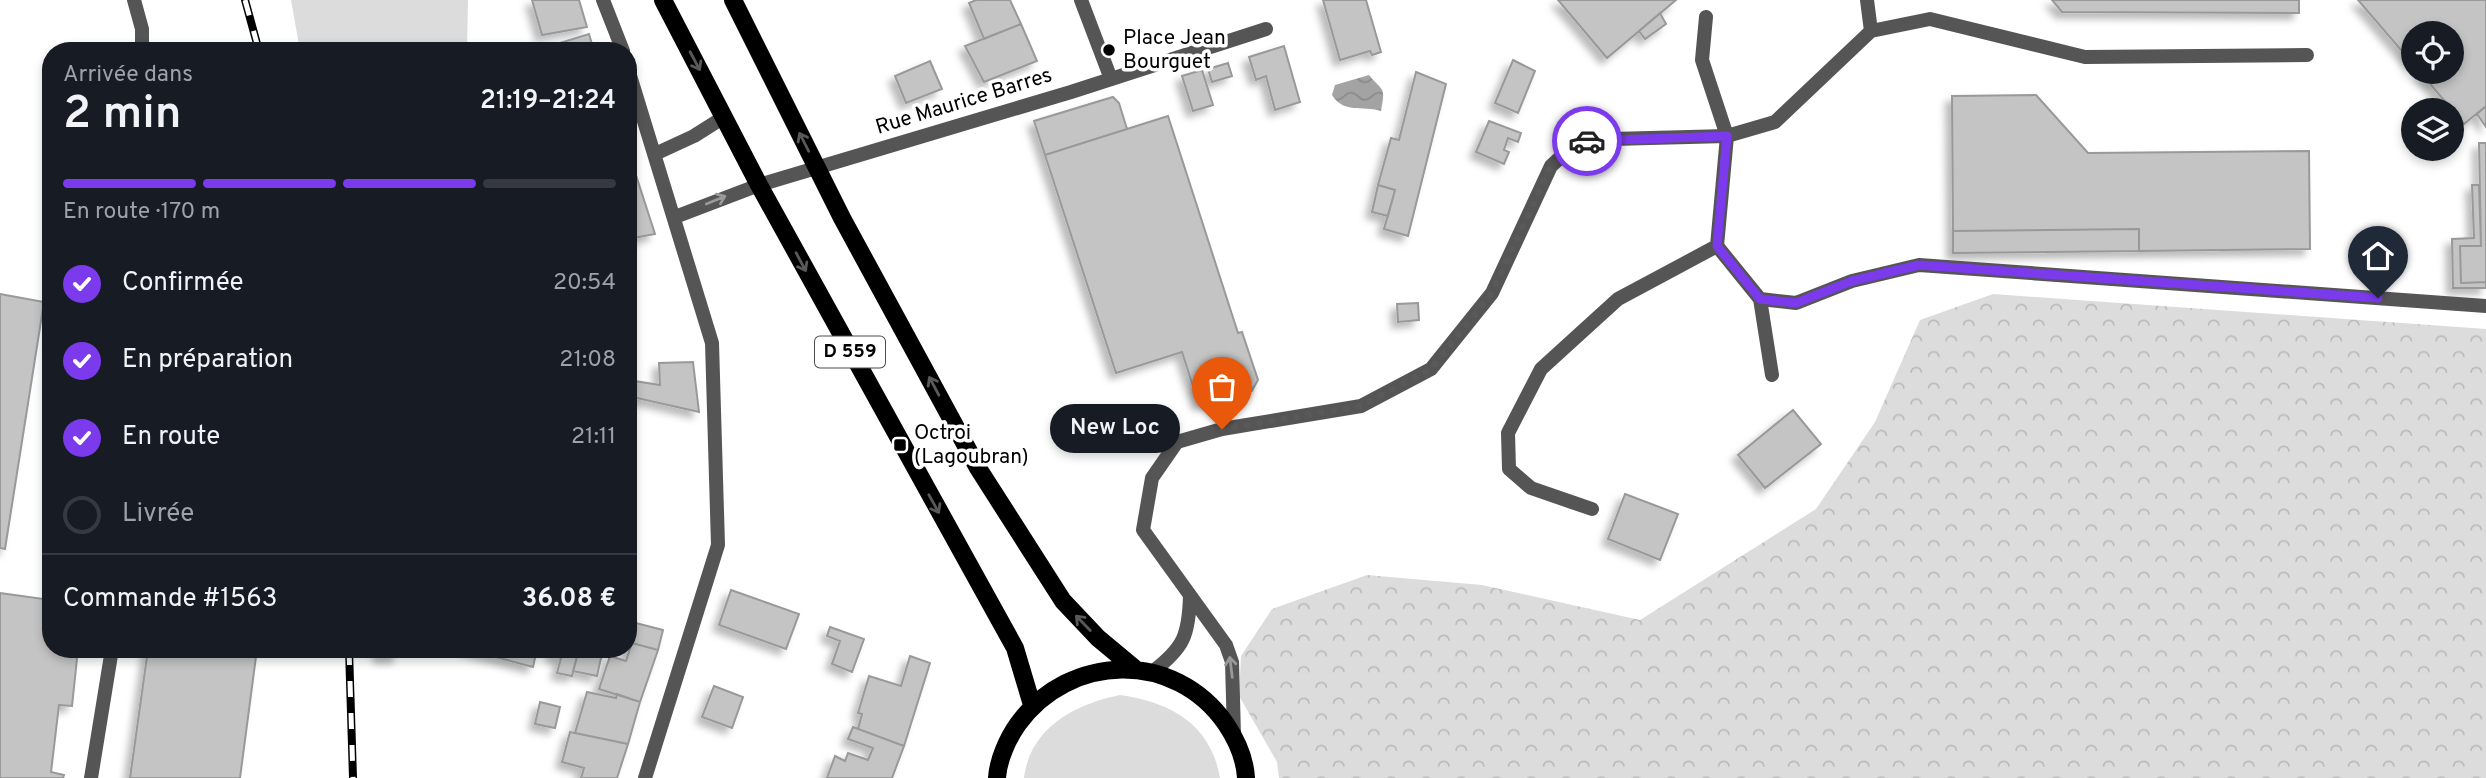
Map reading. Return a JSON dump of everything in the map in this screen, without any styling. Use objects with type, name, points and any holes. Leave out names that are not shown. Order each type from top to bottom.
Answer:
[{"type":"main road","name":"D 559","points":[[663,0],[759,185],[1015,648],[1032,705]]},
{"type":"main road","name":"D 559","points":[[733,0],[817,168],[978,468],[1063,601],[1098,639],[1134,668]]},
{"type":"main road","points":[[997,778],[1010,736],[1032,705],[1062,683],[1096,670],[1134,668],[1177,680],[1199,694],[1219,713],[1234,735],[1246,778]]},
{"type":"street","points":[[134,0],[142,29],[142,42]]},
{"type":"street","points":[[603,0],[619,42]]},
{"type":"street","points":[[1081,0],[1111,79]]},
{"type":"street","points":[[1867,0],[1871,31]]},
{"type":"street","points":[[1706,16],[1702,60],[1727,136],[1717,246],[1760,299],[1772,375]]},
{"type":"street","points":[[1234,735],[1232,662],[1226,645],[1143,530],[1152,478],[1177,442],[1222,429],[1361,406],[1431,369],[1492,293],[1551,166],[1577,142],[1727,136],[1775,122],[1871,31],[1930,19],[2085,57],[2306,55]]},
{"type":"street","name":"Rue Maurice Barres","points":[[675,217],[759,185],[1111,79],[1266,29]]},
{"type":"street","points":[[637,97],[712,343],[718,545],[645,778]]},
{"type":"street","points":[[655,154],[694,136],[724,117]]},
{"type":"street","points":[[1592,509],[1531,488],[1509,469],[1508,433],[1541,369],[1618,299],[1717,246]]},
{"type":"street","points":[[1760,299],[1796,303],[1852,281],[1919,265],[2486,306]]},
{"type":"street","points":[[1152,671],[1177,654],[1189,622],[1190,595]]},
{"type":"street","points":[[91,778],[110,658]]},
{"type":"green space","points":[[291,0],[468,0],[467,42],[298,42]]},
{"type":"green space","points":[[1993,294],[2486,329],[2486,778],[1279,778],[1277,762],[1239,696],[1241,656],[1272,609],[1367,575],[1482,585],[1640,620],[1816,509],[1875,422],[1920,320]]},
{"type":"green space","points":[[1120,695],[1155,703],[1185,719],[1208,743],[1220,778],[1024,778],[1028,760],[1045,732],[1072,712]]},
{"type":"water","points":[[1369,75],[1382,90],[1381,111],[1348,107],[1332,95],[1335,85]]},
{"type":"building","points":[[532,0],[579,0],[587,27],[542,35]]},
{"type":"building","points":[[976,0],[1010,0],[1021,24],[984,39],[969,3]]},
{"type":"building","points":[[1323,0],[1366,0],[1381,52],[1372,55],[1370,51],[1340,60]]},
{"type":"building","points":[[1558,0],[1676,0],[1607,58]]},
{"type":"building","points":[[2052,0],[2299,0],[2299,13],[2062,12]]},
{"type":"building","points":[[2358,0],[2486,0],[2486,106],[2464,124],[2464,98],[2442,98],[2430,84],[2464,84],[2464,21],[2401,21],[2401,50]]},
{"type":"building","points":[[1660,13],[1666,24],[1645,39],[1639,31]]},
{"type":"building","points":[[1021,24],[1037,61],[984,82],[965,46]]},
{"type":"building","points":[[589,34],[591,42],[563,42]]},
{"type":"building","points":[[1284,46],[1300,102],[1275,110],[1266,76],[1256,80],[1249,57]]},
{"type":"building","points":[[1513,60],[1535,71],[1518,113],[1495,103]]},
{"type":"building","points":[[930,61],[942,89],[906,103],[895,76]]},
{"type":"building","points":[[1228,63],[1232,76],[1212,82],[1208,69]]},
{"type":"building","points":[[1202,70],[1213,105],[1193,111],[1182,76]]},
{"type":"building","points":[[1416,72],[1446,84],[1408,236],[1384,229],[1395,190],[1378,185],[1391,138],[1399,140]]},
{"type":"building","points":[[2036,95],[2088,153],[2309,151],[2310,249],[2139,251],[2139,229],[1953,231],[1952,96]]},
{"type":"building","points":[[1113,97],[1119,103],[1127,129],[1045,155],[1034,121]]},
{"type":"building","points":[[2485,107],[2486,109],[2486,127],[2477,114]]},
{"type":"building","points":[[1168,116],[1238,333],[1242,332],[1258,380],[1254,387],[1197,399],[1182,352],[1116,373],[1045,155]]},
{"type":"building","points":[[1489,121],[1521,133],[1518,142],[1508,138],[1504,150],[1509,152],[1504,164],[1476,152]]},
{"type":"building","points":[[2479,143],[2486,143],[2486,282],[2461,283],[2460,246],[2481,246]]},
{"type":"building","points":[[637,178],[655,234],[637,237]]},
{"type":"building","points":[[1378,185],[1395,190],[1388,216],[1372,212]]},
{"type":"building","points":[[2472,185],[2479,185],[2481,246],[2460,246],[2461,283],[2486,282],[2486,288],[2453,288],[2452,239],[2474,238]]},
{"type":"building","points":[[2139,229],[2139,251],[1953,253],[1953,231]]},
{"type":"building","points":[[0,294],[42,302],[42,315],[5,549],[0,548]]},
{"type":"building","points":[[1418,303],[1419,320],[1398,322],[1397,304]]},
{"type":"building","points":[[693,362],[699,412],[637,398],[637,381],[660,385],[659,363]]},
{"type":"building","points":[[1254,387],[1252,391],[1199,404],[1197,399]]},
{"type":"building","points":[[1793,410],[1821,444],[1765,488],[1738,455]]},
{"type":"building","points":[[1625,494],[1678,514],[1660,560],[1608,539]]},
{"type":"building","points":[[731,590],[799,614],[786,649],[719,625]]},
{"type":"building","points":[[0,593],[42,599],[42,658],[77,658],[72,706],[59,705],[51,772],[64,775],[63,778],[0,778]]},
{"type":"building","points":[[637,623],[663,630],[658,650],[637,644]]},
{"type":"building","points":[[830,627],[864,639],[852,672],[832,664],[840,641],[827,636]]},
{"type":"building","points":[[637,644],[658,650],[640,702],[599,689],[609,658],[626,661],[627,658],[637,658]]},
{"type":"building","points":[[910,656],[930,663],[904,746],[858,729],[862,714],[858,713],[869,676],[901,686]]},
{"type":"building","points":[[147,658],[256,658],[240,778],[130,778]]},
{"type":"building","points":[[500,658],[535,658],[533,667]]},
{"type":"building","points":[[561,658],[577,658],[572,676],[557,673]]},
{"type":"building","points":[[577,658],[601,658],[597,676],[573,671]]},
{"type":"building","points":[[714,686],[743,697],[732,728],[702,717]]},
{"type":"building","points":[[587,692],[616,698],[617,694],[640,702],[628,744],[575,733]]},
{"type":"building","points":[[540,702],[560,707],[555,728],[535,724]]},
{"type":"building","points":[[853,727],[904,746],[892,778],[827,778],[835,756],[845,761],[848,753],[868,760],[873,748],[848,739]]},
{"type":"building","points":[[570,732],[628,744],[617,778],[581,778],[584,768],[562,762]]},
{"type":"railway","points":[[245,0],[257,42]]},
{"type":"railway","points":[[349,658],[353,778]]},
{"type":"way so far","points":[[1222,429],[1361,406],[1431,369],[1492,293],[1551,166],[1577,142],[1587,141]]},
{"type":"place","name":"Place Jean Bourguet","points":[[1109,50]]},
{"type":"place","name":"New Loc","points":[[1222,429]]},
{"type":"place","name":"Octroi (Lagoubran)","points":[[900,445]]},
{"type":"route","points":[[1587,141],[1727,136],[1717,246],[1760,299],[1796,303],[1852,281],[1919,265],[2378,298]]}]
